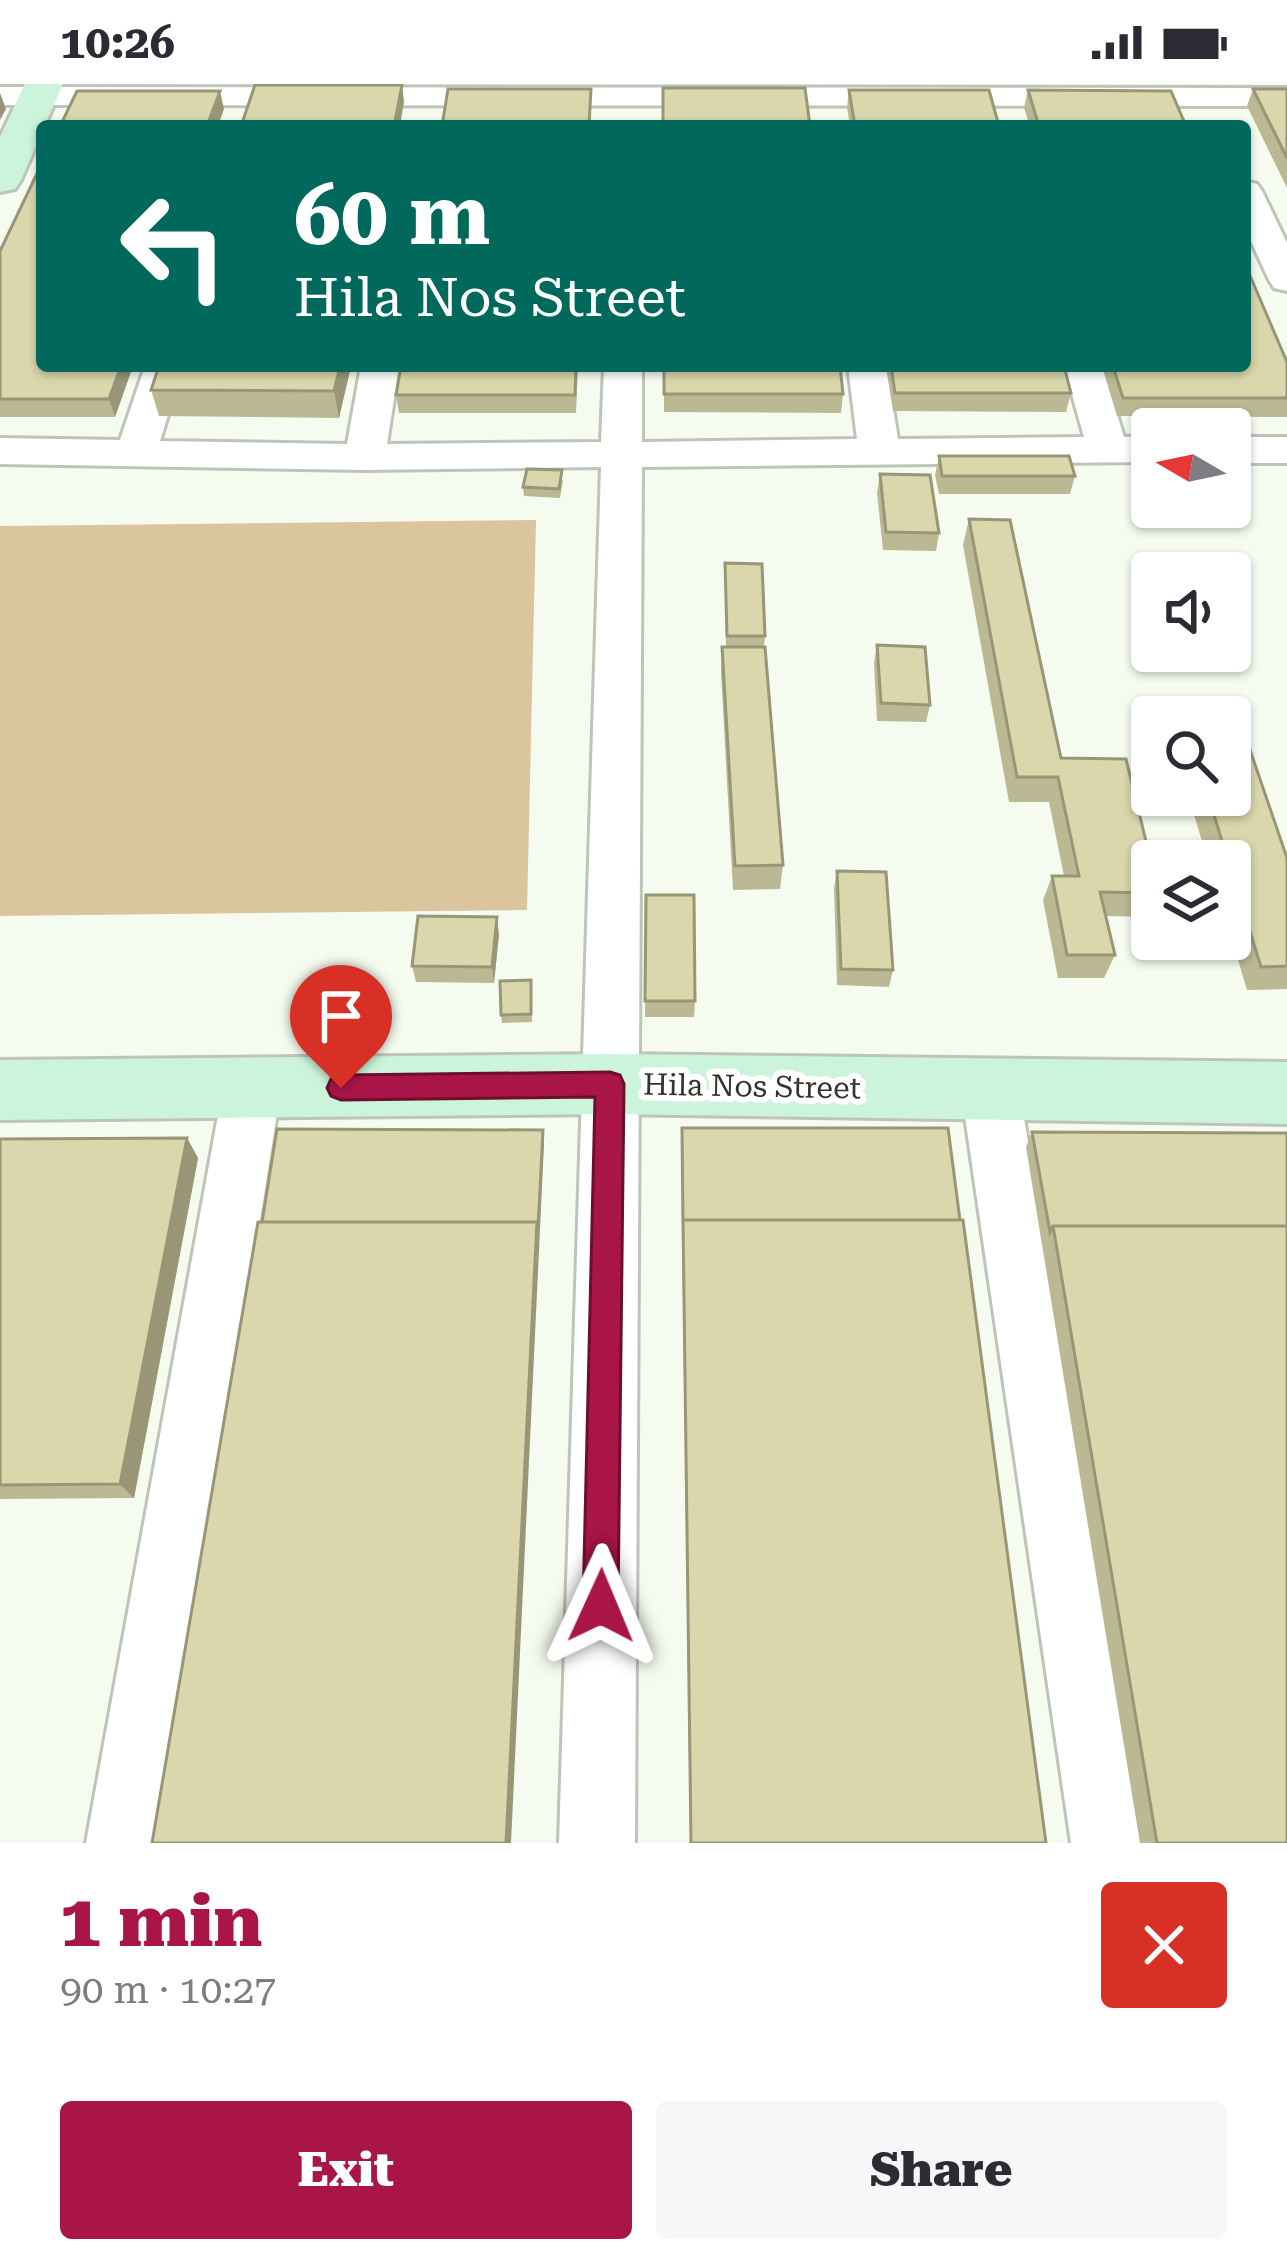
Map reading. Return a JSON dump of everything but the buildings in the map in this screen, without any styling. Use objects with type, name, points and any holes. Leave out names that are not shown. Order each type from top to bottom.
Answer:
[{"type":"street","points":[[411,90],[421,120]]},
{"type":"street","points":[[0,180],[27,92],[261,100],[411,90],[829,111],[1004,111],[1287,97]]},
{"type":"street","points":[[1251,203],[1287,280]]},
{"type":"street","points":[[137,452],[162,372]]},
{"type":"street","points":[[365,457],[379,372]]},
{"type":"street","points":[[597,1843],[623,372]]},
{"type":"street","points":[[868,372],[879,449]]},
{"type":"street","points":[[1085,372],[1108,449]]},
{"type":"street","points":[[0,451],[365,457],[1131,449]]},
{"type":"street","points":[[1251,450],[1287,450]]},
{"type":"street","name":"Hila Nos Street","points":[[0,1090],[610,1084],[1287,1093]]},
{"type":"street","points":[[124,1843],[252,1088]]},
{"type":"street","points":[[990,1089],[1109,1843]]},
{"type":"shaded area","points":[[536,520],[527,910],[0,916],[0,526]]},
{"type":"route","points":[[341,1088],[610,1084],[601,1606]]}]
